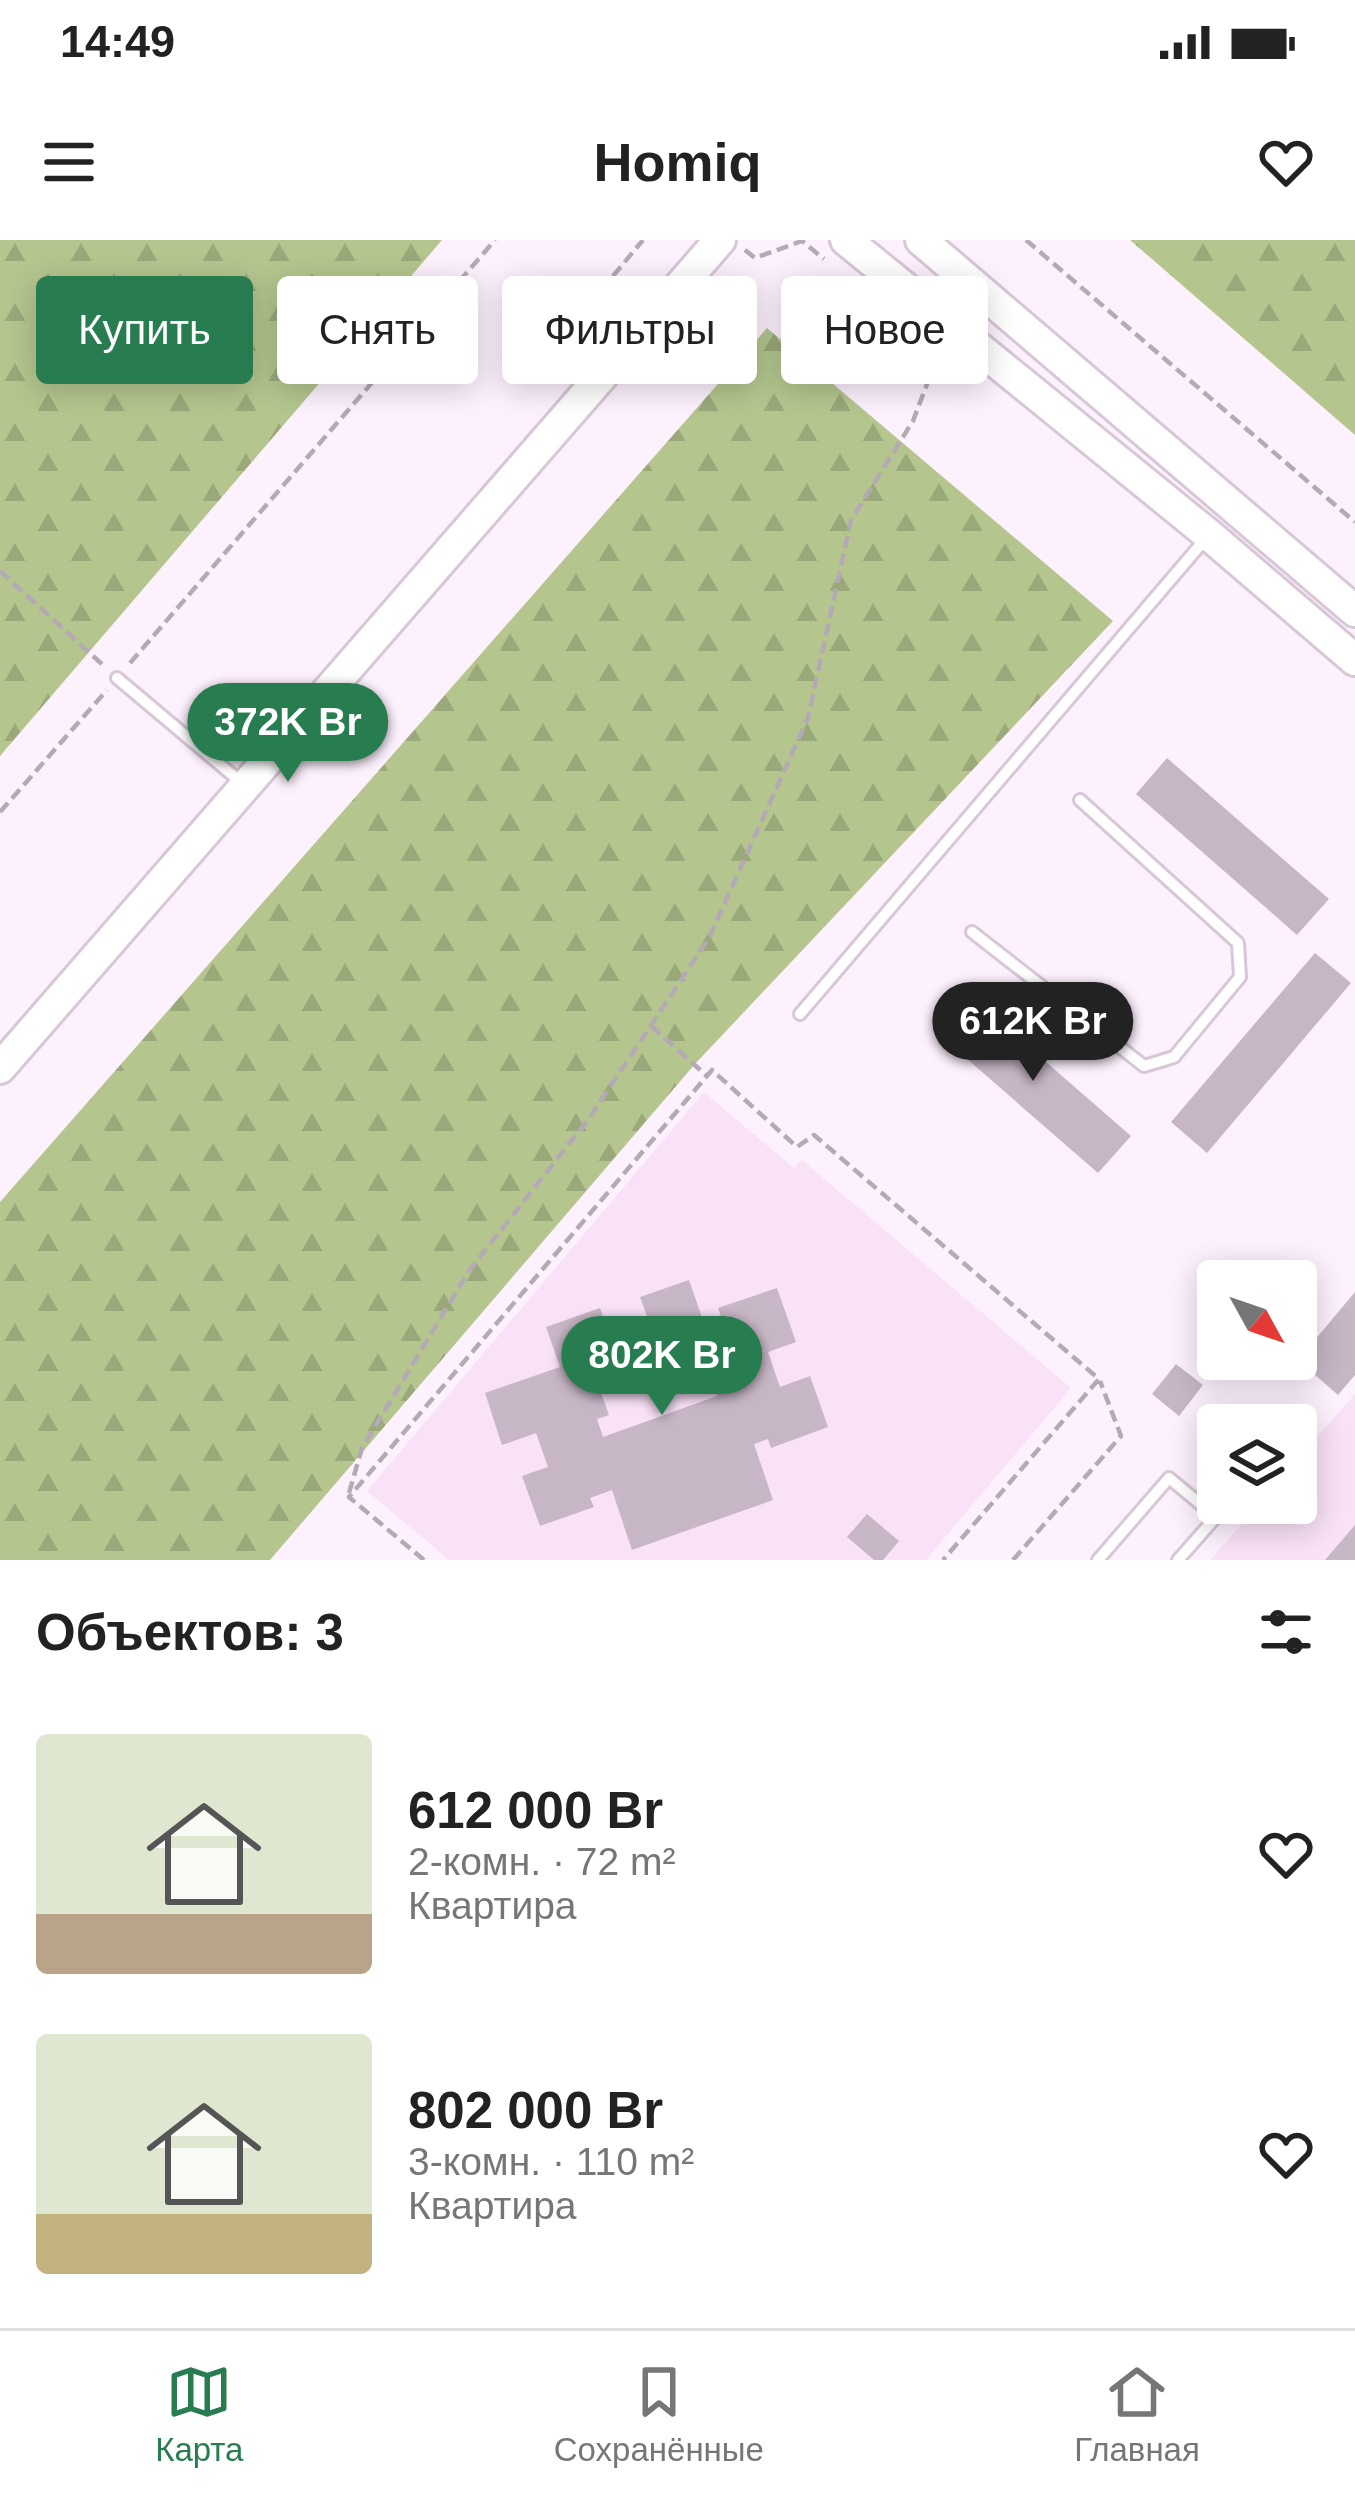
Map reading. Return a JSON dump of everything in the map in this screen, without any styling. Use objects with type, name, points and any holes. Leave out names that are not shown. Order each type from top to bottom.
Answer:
[{"type":"main road","points":[[0,1068],[720,240]]},
{"type":"main road","points":[[922,240],[1355,610]]},
{"type":"main road","points":[[842,255],[1209,535],[1355,660]]},
{"type":"lane","points":[[800,1014],[1209,535]]},
{"type":"lane","points":[[117,678],[244,785]]},
{"type":"lane","points":[[972,932],[1144,1066],[1174,1057],[1240,977],[1238,943],[1080,800]]},
{"type":"lane","points":[[1098,1560],[1168,1478],[1216,1517],[1178,1560]]},
{"type":"path","points":[[0,812],[494,240]]},
{"type":"path","points":[[613,276],[644,240]]},
{"type":"path","points":[[734,240],[755,258],[802,241],[842,255]]},
{"type":"path","points":[[1026,240],[1355,522]]},
{"type":"path","points":[[349,1497],[362,1448],[469,1271],[590,1117],[709,938],[808,718],[850,520],[913,421],[927,384]]},
{"type":"path","points":[[0,571],[117,678]]},
{"type":"path","points":[[651,1026],[707,1076]]},
{"type":"path","points":[[349,1497],[712,1070],[797,1147],[814,1136],[1099,1379],[1120,1436],[1013,1560]]},
{"type":"path","points":[[943,1560],[1099,1379]]},
{"type":"path","points":[[349,1497],[424,1560]]},
{"type":"shaded area","points":[[704,1092],[794,1168],[802,1160],[1071,1388],[926,1560],[449,1560],[367,1491]]},
{"type":"shaded area","points":[[1355,1394],[1355,1560],[1210,1560],[1242,1524],[1317,1524],[1317,1437]]},
{"type":"green space","points":[[0,240],[442,240],[411,276],[277,276],[277,384],[319,384],[0,756]]},
{"type":"green space","points":[[1130,240],[1355,240],[1355,435]]},
{"type":"green space","points":[[767,328],[781,340],[781,384],[833,384],[1113,621],[695,1064],[270,1560],[0,1560],[0,1202],[718,384],[757,384],[757,339]]},
{"type":"building","points":[[1167,758],[1329,899],[1297,935],[1136,794]]},
{"type":"building","points":[[1315,953],[1351,983],[1207,1153],[1171,1122]]},
{"type":"building","points":[[968,994],[1131,1136],[1098,1173],[936,1032]]},
{"type":"building","points":[[689,1280],[705,1326],[722,1320],[718,1308],[777,1288],[796,1342],[768,1352],[780,1387],[810,1376],[828,1427],[771,1448],[768,1439],[754,1444],[773,1500],[632,1550],[612,1490],[590,1498],[594,1507],[540,1526],[522,1476],[548,1467],[536,1433],[502,1445],[485,1393],[560,1367],[546,1327],[600,1308],[622,1370],[596,1379],[609,1415],[597,1419],[603,1437],[717,1396],[712,1380],[697,1385],[684,1348],[661,1356],[640,1297]]},
{"type":"building","points":[[1355,1292],[1355,1375],[1338,1395],[1317,1377],[1317,1337]]},
{"type":"building","points":[[1176,1364],[1203,1385],[1179,1416],[1152,1394]]},
{"type":"building","points":[[867,1514],[899,1541],[883,1560],[874,1560],[847,1537]]},
{"type":"building","points":[[1355,1525],[1355,1560],[1325,1560]]}]
